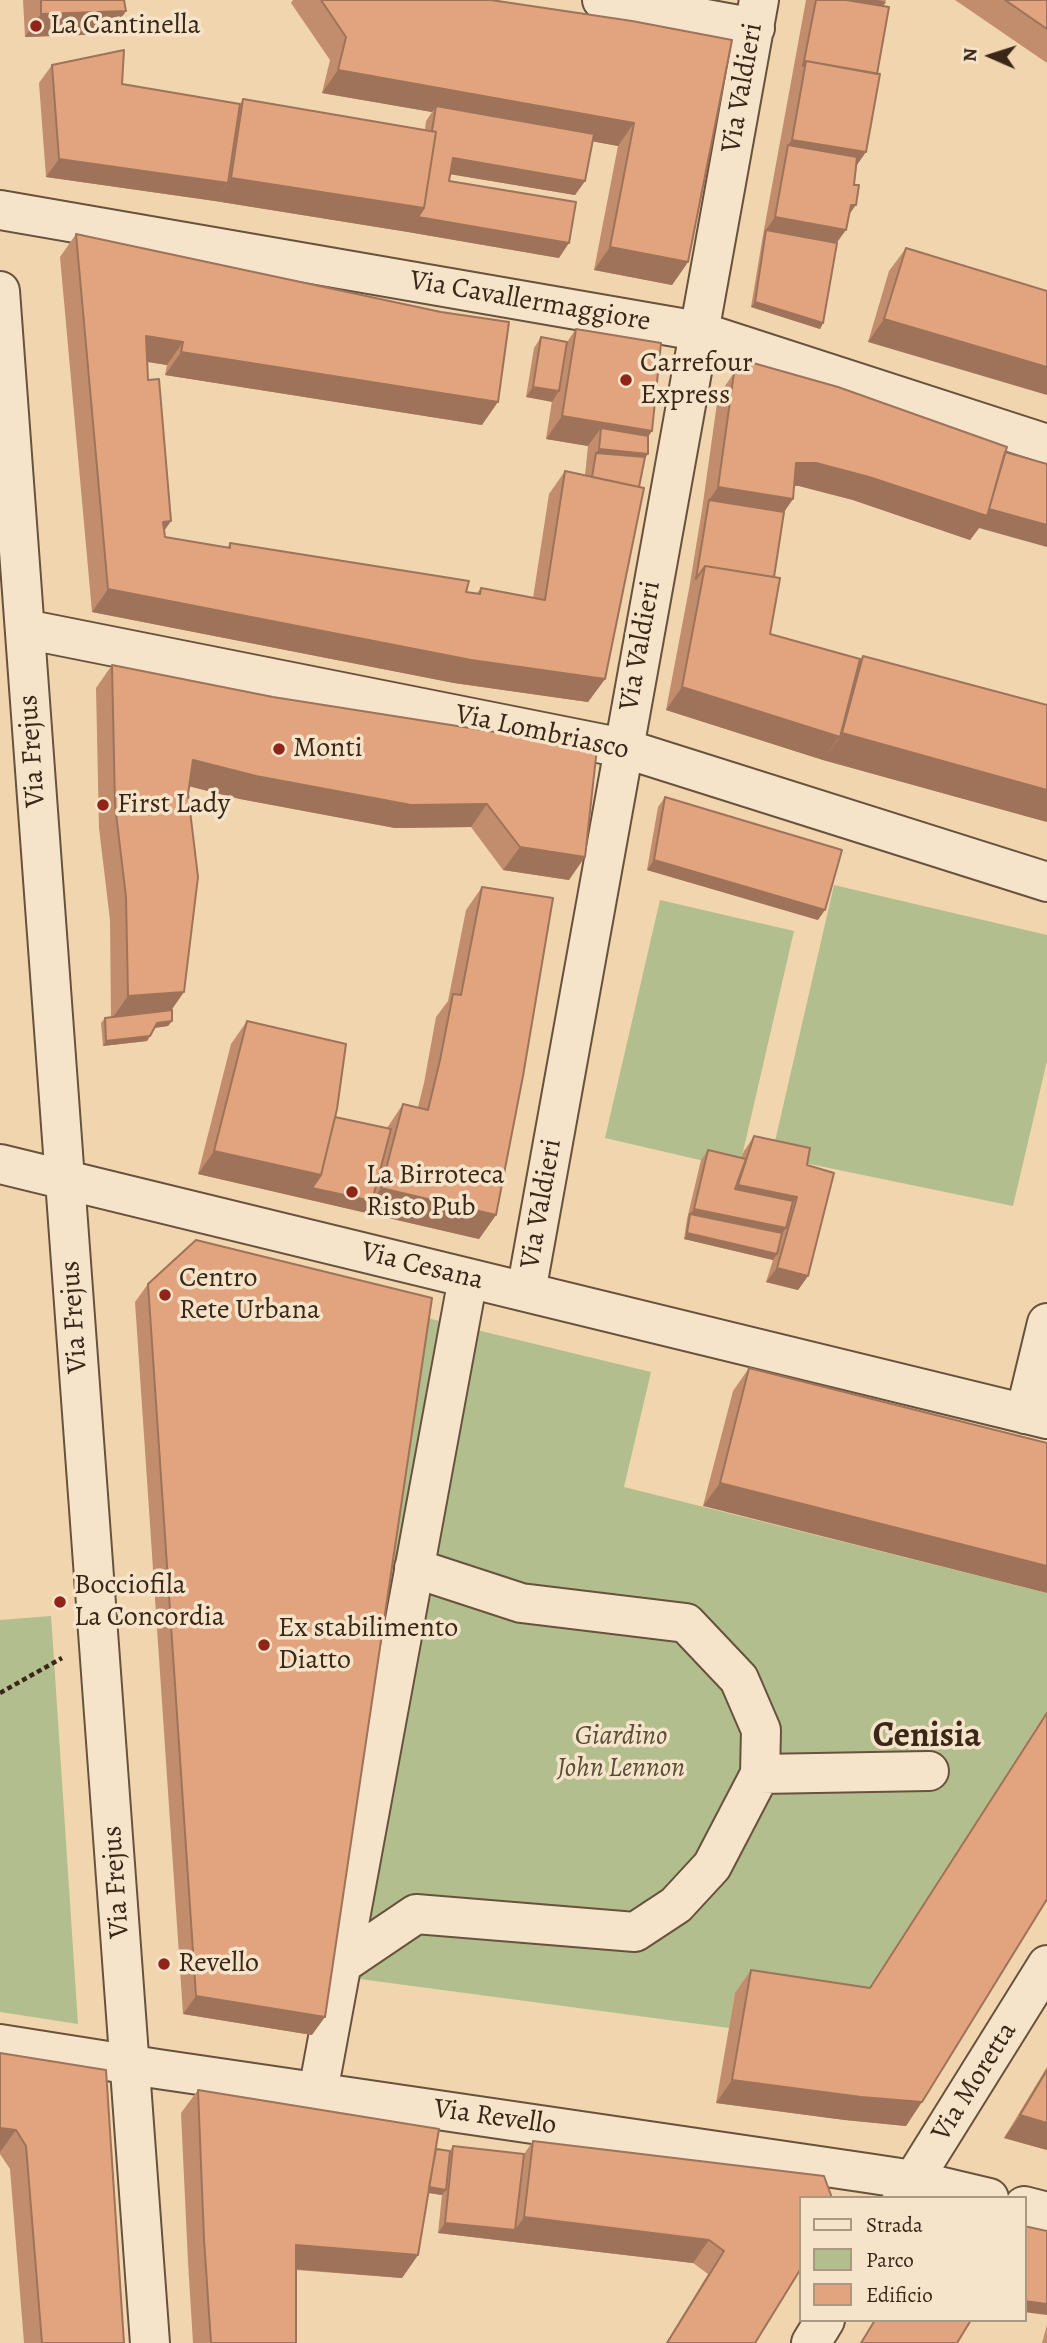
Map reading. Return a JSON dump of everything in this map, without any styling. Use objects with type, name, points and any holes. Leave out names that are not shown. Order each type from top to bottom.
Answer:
[{"type":"street","points":[[603,0],[757,14]]},
{"type":"street","name":"Via Valdieri","points":[[526,1292],[757,14]]},
{"type":"street","name":"Via Cavallermaggiore","points":[[0,210],[698,331],[1047,444]]},
{"type":"street","name":"Via Frejus","points":[[0,291],[150,2343]]},
{"type":"street","name":"Via Lombriasco","points":[[25,629],[623,748],[1047,882]]},
{"type":"street","name":"Via Cesana","points":[[0,1164],[1036,1416]]},
{"type":"street","points":[[318,2092],[468,1278]]},
{"type":"street","points":[[1036,1416],[1047,1323]]},
{"type":"street","points":[[342,1964],[416,1914],[635,1932],[676,1905],[712,1866],[760,1774],[761,1730],[739,1679],[686,1623],[521,1603],[414,1568]]},
{"type":"street","points":[[760,1774],[929,1771]]},
{"type":"street","name":"Via Moretta","points":[[907,2189],[1047,1965]]},
{"type":"street","name":"Via Revello","points":[[0,2044],[318,2092],[907,2189],[971,2196]]},
{"type":"street","points":[[1026,2206],[1047,2211]]},
{"type":"street","points":[[811,2343],[824,2322]]},
{"type":"path","points":[[0,1693],[54,1660],[99,1646]]},
{"type":"green space","points":[[834,885],[1047,935],[1047,1061],[1013,1206],[800,1162],[773,1150]]},
{"type":"green space","points":[[660,900],[794,931],[739,1169],[605,1138]]},
{"type":"green space","name":"Giardino John Lennon","points":[[419,1316],[651,1372],[624,1487],[1047,1593],[1047,1711],[854,2011],[735,1993],[729,2028],[322,1974]]},
{"type":"green space","points":[[51,1616],[78,2024],[0,2012],[0,1620]]},
{"type":"building","points":[[41,0],[124,0],[126,11],[41,14]]},
{"type":"building","points":[[321,0],[491,0],[632,21],[732,40],[688,262],[610,247],[634,123],[338,70],[346,37]]},
{"type":"building","points":[[816,0],[846,0],[889,7],[877,74],[806,61],[803,66]]},
{"type":"building","points":[[1005,0],[1047,0],[1047,29]]},
{"type":"building","points":[[124,50],[122,84],[240,104],[228,183],[59,159],[52,65]]},
{"type":"building","points":[[806,61],[880,74],[866,152],[792,140]]},
{"type":"building","points":[[243,99],[436,132],[424,208],[231,178]]},
{"type":"building","points":[[436,106],[594,134],[585,181],[453,158],[449,181],[576,202],[569,243],[418,217],[424,208],[436,132],[432,131]]},
{"type":"building","points":[[788,145],[857,157],[854,185],[859,185],[856,205],[851,205],[846,230],[775,217]]},
{"type":"building","points":[[766,230],[837,243],[823,323],[755,302]]},
{"type":"building","points":[[76,234],[441,312],[509,322],[498,402],[181,352],[183,342],[146,336],[148,380],[159,379],[171,521],[163,522],[165,537],[230,548],[230,543],[469,581],[466,592],[480,594],[481,588],[545,600],[565,471],[644,488],[605,679],[471,660],[108,589]]},
{"type":"building","points":[[906,248],[1047,291],[1047,367],[884,319]]},
{"type":"building","points":[[576,329],[661,343],[652,431],[562,416]]},
{"type":"building","points":[[541,337],[567,342],[559,391],[533,387]]},
{"type":"building","points":[[746,361],[838,387],[1007,447],[987,516],[869,477],[816,463],[796,463],[793,499],[718,487],[734,373]]},
{"type":"building","points":[[601,428],[648,436],[648,454],[599,449]]},
{"type":"building","points":[[1005,452],[1047,464],[1047,525],[989,509]]},
{"type":"building","points":[[596,453],[645,457],[639,487],[592,477]]},
{"type":"building","points":[[709,500],[784,512],[774,577],[705,566],[696,579]]},
{"type":"building","points":[[705,566],[780,578],[770,634],[860,659],[840,737],[682,687]]},
{"type":"building","points":[[863,656],[1047,705],[1047,790],[842,733]]},
{"type":"building","points":[[112,665],[273,697],[597,748],[585,857],[520,847],[487,804],[411,805],[256,776],[193,760],[188,794],[198,877],[184,992],[128,996],[126,897],[115,805]]},
{"type":"building","points":[[665,797],[842,850],[825,910],[654,860]]},
{"type":"building","points":[[482,887],[553,898],[496,1215],[381,1188],[403,1104],[428,1110],[453,994],[461,995]]},
{"type":"building","points":[[172,1010],[172,1021],[157,1023],[150,1036],[106,1041],[105,1018]]},
{"type":"building","points":[[247,1021],[346,1044],[337,1109],[321,1175],[214,1151]]},
{"type":"building","points":[[335,1117],[391,1129],[372,1201],[312,1188],[321,1175]]},
{"type":"building","points":[[754,1136],[810,1148],[807,1165],[834,1173],[808,1276],[777,1268],[797,1197],[738,1185]]},
{"type":"building","points":[[708,1150],[746,1159],[735,1189],[793,1201],[786,1228],[694,1209]]},
{"type":"building","points":[[690,1214],[782,1233],[777,1254],[687,1233]]},
{"type":"building","name":"Ex stabilimento Diatto","points":[[196,1240],[432,1298],[325,2017],[196,1996],[148,1284]]},
{"type":"building","points":[[749,1368],[1047,1443],[1047,1566],[720,1483]]},
{"type":"building","points":[[1047,1713],[1047,1899],[922,2102],[732,2080],[751,1970],[870,1988]]},
{"type":"building","points":[[0,2053],[106,2070],[124,2343],[42,2343],[26,2146],[16,2130],[0,2128]]},
{"type":"building","points":[[1047,2070],[1047,2123],[1020,2115]]},
{"type":"building","points":[[198,2090],[439,2129],[418,2255],[296,2245],[296,2343],[211,2343]]},
{"type":"building","points":[[533,2141],[824,2176],[831,2196],[799,2196],[799,2272],[755,2343],[667,2343],[724,2251],[709,2240],[524,2217]]},
{"type":"building","points":[[453,2146],[524,2154],[515,2230],[445,2223]]},
{"type":"building","points":[[436,2149],[450,2151],[446,2190],[429,2187]]},
{"type":"building","points":[[1026,2226],[1047,2231],[1047,2304],[1026,2301]]},
{"type":"building","points":[[874,2322],[970,2322],[957,2343],[861,2343]]},
{"type":"place","name":"La Cantinella","points":[[36,26]]},
{"type":"place","name":"Carrefour Express","points":[[626,380]]},
{"type":"place","name":"Monti","points":[[279,749]]},
{"type":"place","name":"First Lady","points":[[103,805]]},
{"type":"place","name":"La Birroteca Risto Pub","points":[[352,1192]]},
{"type":"place","name":"Centro Rete Urbana","points":[[165,1295]]},
{"type":"place","name":"Bocciofila La Concordia","points":[[60,1602]]},
{"type":"place","name":"Ex stabilimento Diatto","points":[[264,1645]]},
{"type":"place","name":"Revello","points":[[164,1964]]},
{"type":"district","name":"Cenisia","points":[[927,1737]]}]
